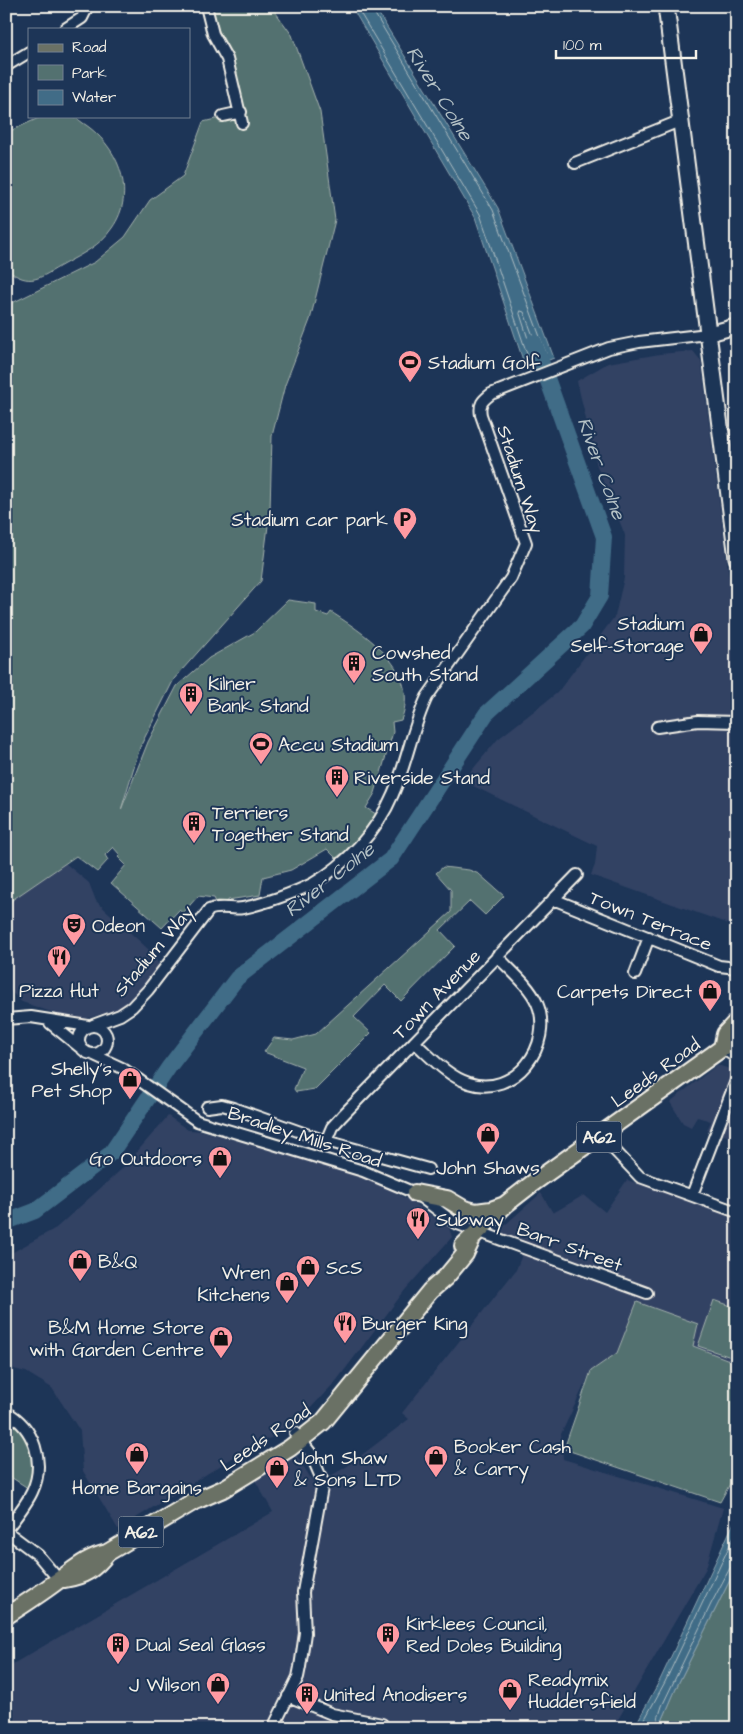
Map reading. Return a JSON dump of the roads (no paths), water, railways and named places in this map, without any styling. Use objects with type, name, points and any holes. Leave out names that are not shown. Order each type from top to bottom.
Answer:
[{"type":"main road","points":[[666,6],[737,558]]},
{"type":"main road","name":"Leeds Road","points":[[6,1616],[59,1580],[78,1577],[93,1569],[107,1553],[193,1502],[223,1489],[329,1417],[430,1291],[446,1277],[465,1254],[476,1236],[506,1204],[729,1046],[725,1034],[737,1021]]},
{"type":"main road","points":[[415,1193],[447,1199],[464,1209],[476,1212],[491,1210],[506,1204]]},
{"type":"street","points":[[67,28],[82,18],[88,6]]},
{"type":"street","points":[[206,6],[213,34],[227,59],[241,118],[224,116]]},
{"type":"street","points":[[6,66],[28,53]]},
{"type":"street","points":[[575,163],[682,120]]},
{"type":"street","points":[[708,334],[737,326]]},
{"type":"street","name":"Stadium Way","points":[[108,1040],[120,1016],[148,990],[209,910],[214,908],[243,908],[311,884],[338,865],[360,844],[385,811],[394,794],[418,715],[427,697],[511,578],[526,543],[480,407],[482,401],[491,394],[610,348],[639,342],[708,334]]},
{"type":"street","points":[[657,726],[698,721],[737,722]]},
{"type":"street","name":"Town Avenue","points":[[326,1140],[332,1127],[342,1116],[577,875]]},
{"type":"street","name":"Town Terrace","points":[[553,899],[719,966],[737,968]]},
{"type":"street","points":[[634,974],[649,938]]},
{"type":"street","points":[[414,1042],[450,1075],[470,1084],[491,1086],[514,1076],[529,1062],[539,1046],[542,1026],[537,1003],[520,980],[497,956]]},
{"type":"street","name":"Bradley Mills Road","points":[[6,1019],[31,1016],[101,1028],[122,1068]]},
{"type":"street","name":"Stadium Way","points":[[91,1026],[120,1016]]},
{"type":"street","name":"Bradley Mills Road","points":[[42,1019],[59,1028],[81,1048],[122,1068],[197,1121],[363,1171],[415,1193],[476,1236]]},
{"type":"street","points":[[81,1048],[79,1036],[91,1026]]},
{"type":"street","points":[[92,1054],[104,1050],[108,1040]]},
{"type":"street","points":[[729,1046],[737,1058]]},
{"type":"street","points":[[692,1195],[737,1078]]},
{"type":"street","points":[[207,1107],[222,1105],[233,1108],[326,1140],[428,1169]]},
{"type":"street","points":[[601,1136],[640,1177],[737,1212]]},
{"type":"street","name":"Barr Street","points":[[476,1236],[647,1293]]},
{"type":"street","points":[[6,1412],[21,1421],[31,1436],[36,1452],[38,1470],[32,1493],[6,1531],[38,1555],[59,1580]]},
{"type":"street","points":[[273,1728],[300,1667],[305,1632],[303,1592],[323,1482],[310,1452],[298,1437]]},
{"type":"street","points":[[288,1696],[332,1714],[382,1724]]},
{"type":"water","points":[[351,6],[374,6],[498,208],[554,358],[526,369],[475,217]]},
{"type":"water","points":[[737,1516],[737,1566],[678,1684],[659,1728],[634,1728],[660,1680]]},
{"type":"waterway","name":"River Colne","points":[[6,1222],[35,1211],[111,1153],[169,1067],[237,978],[391,859],[486,714],[582,626],[600,596],[604,537],[534,342]]},
{"type":"place","name":"Stadium Golf","points":[[410,383]]},
{"type":"place","name":"Stadium car park","points":[[405,540]]},
{"type":"place","name":"Stadium Self-Storage","points":[[701,655]]},
{"type":"place","name":"Cowshed South Stand","points":[[354,684]]},
{"type":"place","name":"Kilner Bank Stand","points":[[191,715]]},
{"type":"place","name":"Accu Stadium","points":[[261,765]]},
{"type":"place","name":"Riverside Stand","points":[[337,798]]},
{"type":"place","name":"Terriers Together Stand","points":[[194,844]]},
{"type":"place","name":"Odeon","points":[[74,946]]},
{"type":"place","name":"Pizza Hut","points":[[59,978]]},
{"type":"place","name":"Carpets Direct","points":[[710,1012]]},
{"type":"place","name":"Shelly's Pet Shop","points":[[130,1100]]},
{"type":"place","name":"John Shaws","points":[[488,1155]]},
{"type":"place","name":"Go Outdoors","points":[[220,1179]]},
{"type":"place","name":"Subway","points":[[418,1240]]},
{"type":"place","name":"B&Q","points":[[80,1282]]},
{"type":"place","name":"ScS","points":[[308,1288]]},
{"type":"place","name":"Wren Kitchens","points":[[287,1304]]},
{"type":"place","name":"Burger King","points":[[345,1344]]},
{"type":"place","name":"B&M Home Store with Garden Centre","points":[[221,1359]]},
{"type":"place","name":"Home Bargains","points":[[137,1475]]},
{"type":"place","name":"Booker Cash & Carry","points":[[436,1478]]},
{"type":"place","name":"John Shaw & Sons LTD","points":[[277,1489]]},
{"type":"place","name":"Kirklees Council, Red Doles Building","points":[[388,1655]]},
{"type":"place","name":"Dual Seal Glass","points":[[118,1665]]},
{"type":"place","name":"J Wilson","points":[[218,1705]]},
{"type":"place","name":"Readymix Huddersfield","points":[[510,1711]]},
{"type":"place","name":"United Anodisers","points":[[307,1715]]}]
